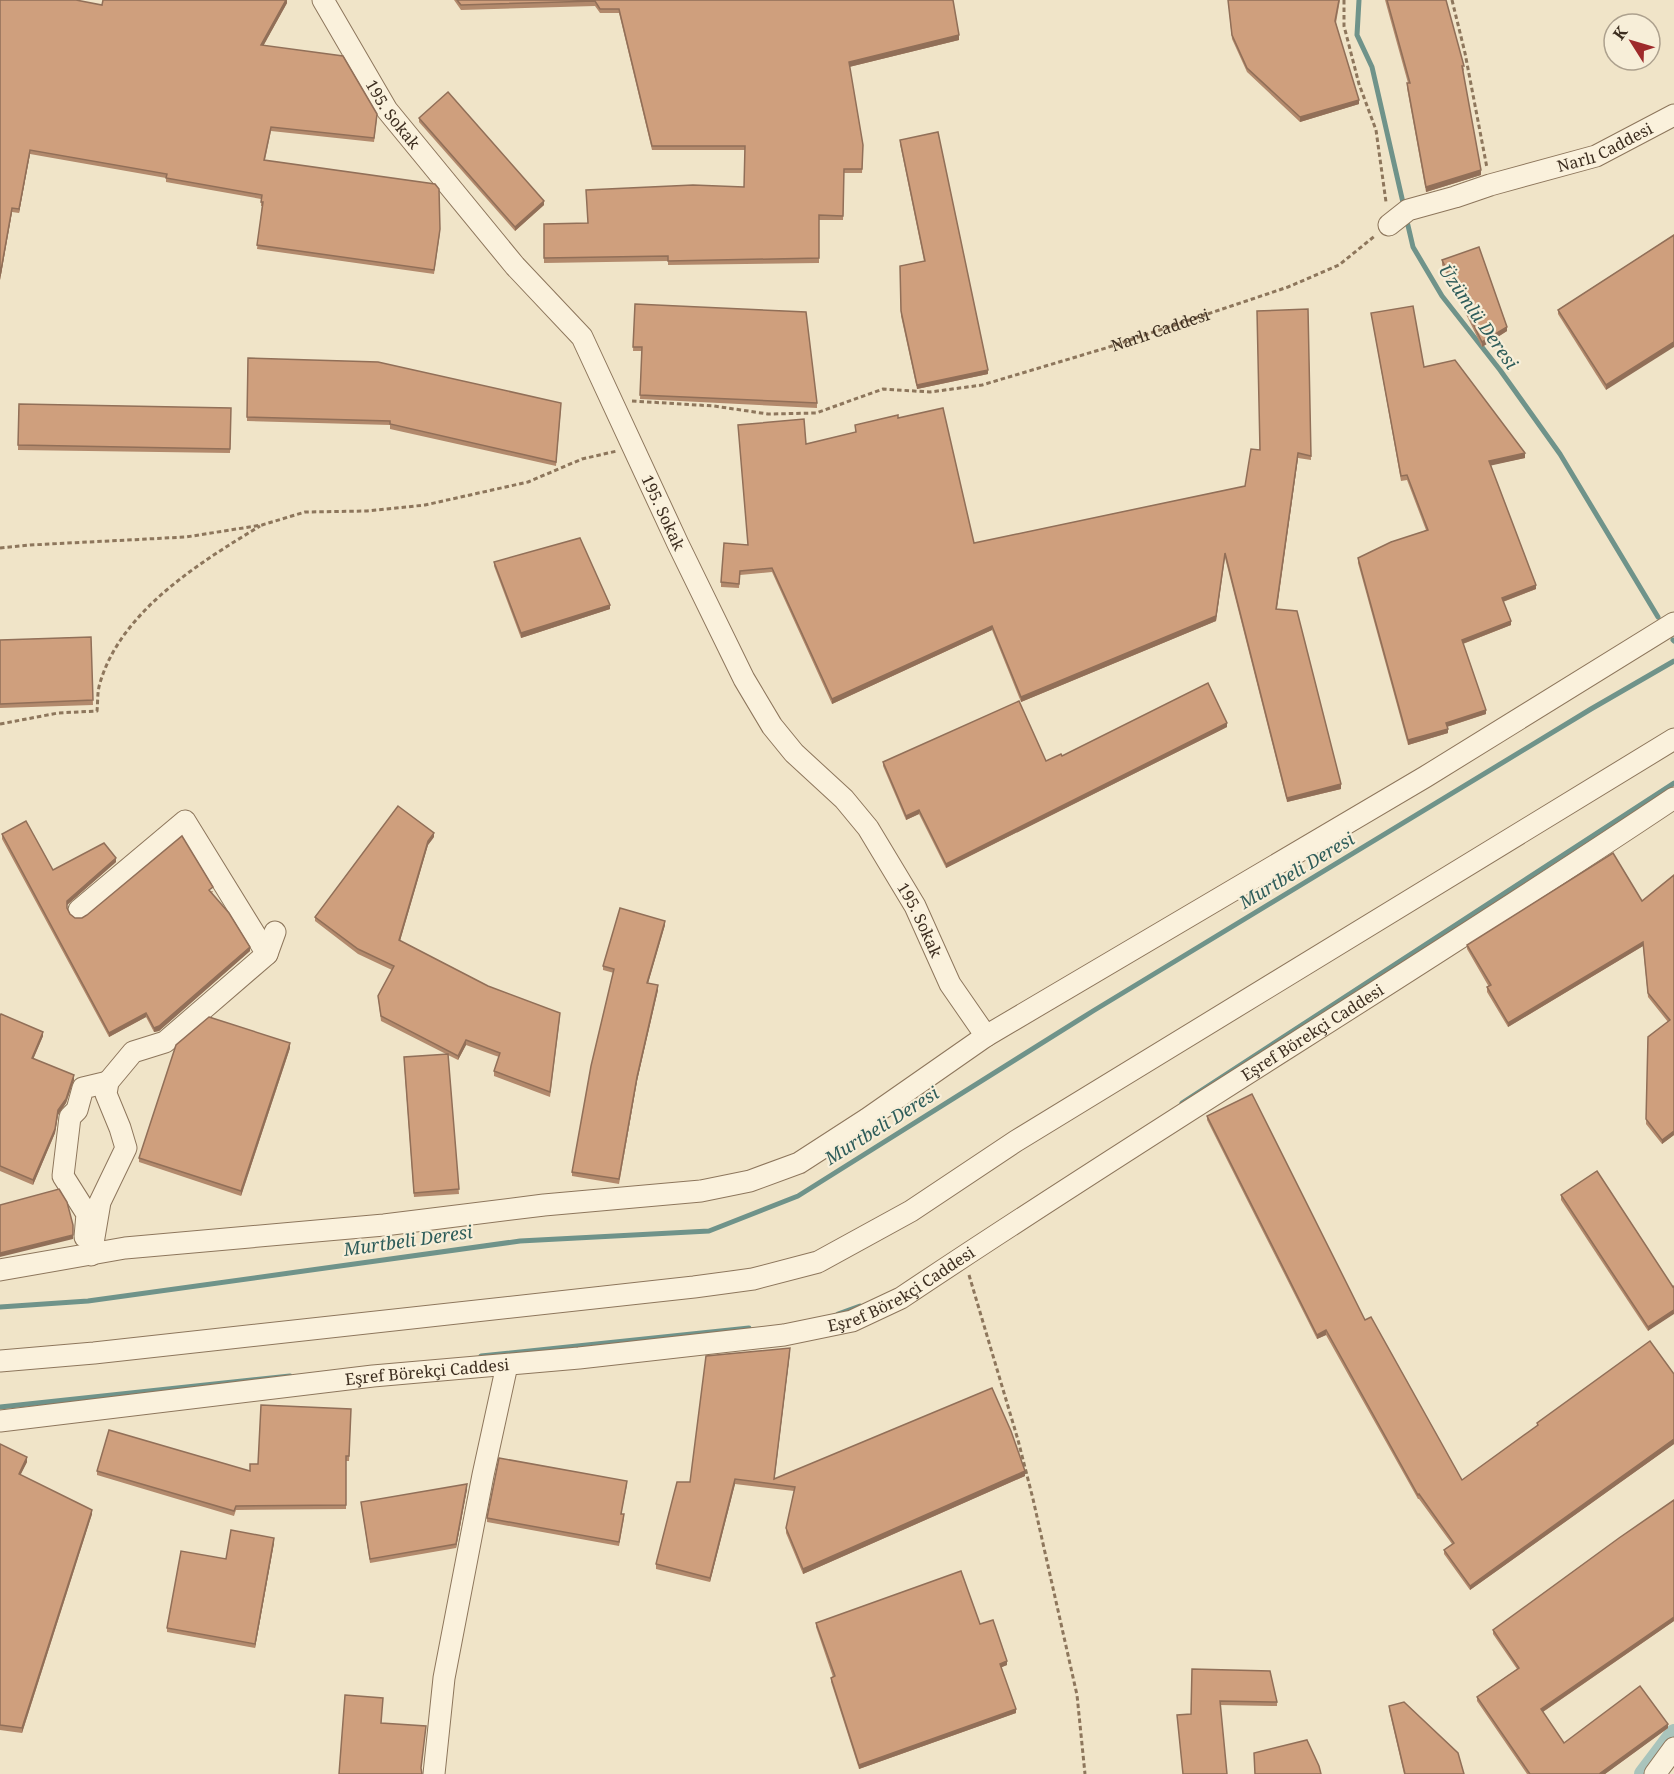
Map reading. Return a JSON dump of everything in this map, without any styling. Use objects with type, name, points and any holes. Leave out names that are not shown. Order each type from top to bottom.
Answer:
[{"type":"street","name":"195. Sokak","points":[[323,0],[387,110],[515,266],[582,337],[723,638],[761,707],[772,726],[794,753],[844,799],[868,828],[915,906],[950,984],[986,1036]]},
{"type":"street","name":"Narlı Caddesi","points":[[1398,218],[1490,184],[1596,156],[1674,115]]},
{"type":"street","points":[[0,1270],[125,1248],[384,1225],[544,1205],[701,1191],[750,1181],[799,1163],[867,1119],[986,1036],[1425,777],[1674,623]]},
{"type":"street","points":[[0,1361],[94,1353],[694,1287],[753,1279],[818,1262],[911,1212],[1016,1141],[1674,739]]},
{"type":"street","name":"Eşref Börekçi Caddesi","points":[[0,1421],[373,1377],[773,1337],[852,1321],[901,1298],[1204,1100],[1577,863],[1674,798]]},
{"type":"street","points":[[79,910],[185,822],[267,954]]},
{"type":"street","points":[[87,1255],[100,1202],[126,1148],[106,1094],[108,1082],[133,1052],[165,1042],[267,954],[275,932]]},
{"type":"street","points":[[87,1255],[87,1214],[63,1176],[70,1117],[76,1110],[83,1088],[108,1082]]},
{"type":"street","points":[[434,1774],[444,1678],[483,1475],[507,1365]]},
{"type":"street","points":[[1655,1774],[1674,1748]]},
{"type":"path","points":[[1344,0],[1344,26],[1359,84],[1376,130],[1398,218]]},
{"type":"path","points":[[1452,0],[1465,53],[1490,184]]},
{"type":"path","name":"Narlı Caddesi","points":[[610,399],[714,406],[768,414],[816,413],[883,389],[930,392],[982,385],[1106,348],[1288,287],[1339,265],[1398,218]]},
{"type":"path","points":[[0,548],[30,544],[186,537],[262,525],[305,512],[367,511],[425,505],[528,482],[582,459],[632,447]]},
{"type":"path","points":[[0,724],[58,713],[97,711],[99,684],[118,644],[160,594],[223,549],[262,525]]},
{"type":"path","points":[[964,1256],[1033,1499],[1077,1695],[1085,1774]]},
{"type":"building","points":[[0,0],[76,0],[102,5],[103,0],[286,0],[261,45],[343,56],[377,114],[374,138],[271,127],[264,160],[435,184],[439,189],[440,229],[434,270],[257,245],[262,195],[166,178],[167,174],[30,150],[19,209],[12,208],[0,276]]},
{"type":"building","points":[[457,0],[953,0],[959,35],[849,62],[863,145],[862,169],[844,169],[843,216],[819,215],[819,258],[668,261],[668,256],[544,258],[544,224],[588,223],[586,190],[693,185],[744,187],[745,146],[652,146],[619,9],[600,9],[595,1],[461,5]]},
{"type":"building","points":[[1228,0],[1339,0],[1335,21],[1359,100],[1300,117],[1247,68],[1232,35]]},
{"type":"building","points":[[1387,0],[1446,0],[1464,66],[1462,66],[1481,170],[1426,187],[1407,83],[1410,83]]},
{"type":"building","points":[[448,92],[544,201],[515,227],[419,118]]},
{"type":"building","points":[[938,132],[988,370],[917,385],[901,311],[900,266],[925,261],[900,140]]},
{"type":"building","points":[[1674,235],[1674,342],[1606,385],[1558,310]]},
{"type":"building","points":[[1479,247],[1507,327],[1482,342],[1442,260]]},
{"type":"building","points":[[635,304],[806,312],[817,403],[640,395],[642,347],[633,347]]},
{"type":"building","points":[[1413,306],[1424,367],[1455,360],[1525,453],[1489,461],[1536,585],[1502,598],[1511,621],[1462,640],[1486,710],[1446,723],[1448,729],[1408,740],[1358,558],[1391,542],[1428,530],[1407,475],[1401,476],[1371,313]]},
{"type":"building","points":[[1308,309],[1311,456],[1298,453],[1276,609],[1297,611],[1341,784],[1287,798],[1225,553],[1216,616],[1021,697],[992,626],[832,699],[772,568],[740,571],[739,584],[721,582],[724,543],[748,545],[738,425],[804,419],[806,444],[856,432],[855,425],[943,408],[974,543],[1245,486],[1251,449],[1260,450],[1257,311]]},
{"type":"building","points":[[248,358],[378,362],[561,403],[556,462],[390,424],[390,421],[247,417]]},
{"type":"building","points":[[19,404],[231,408],[230,449],[18,445]]},
{"type":"building","points":[[580,538],[610,605],[521,633],[494,562]]},
{"type":"building","points":[[91,637],[93,700],[0,704],[0,640]]},
{"type":"building","points":[[1208,683],[1227,723],[946,864],[919,810],[906,816],[883,762],[1019,701],[1046,761],[1061,754],[1062,756]]},
{"type":"building","points":[[398,806],[434,833],[428,841],[399,940],[488,986],[560,1013],[550,1092],[494,1071],[500,1053],[466,1040],[458,1056],[381,1016],[378,996],[394,966],[358,949],[315,917]]},
{"type":"building","points":[[26,821],[53,870],[104,843],[116,858],[67,901],[67,908],[75,918],[87,915],[182,836],[213,887],[209,890],[229,913],[250,947],[159,1026],[154,1028],[146,1013],[109,1033],[2,834]]},
{"type":"building","points":[[1613,853],[1642,901],[1674,875],[1674,1131],[1662,1140],[1646,1119],[1648,1037],[1670,1020],[1648,993],[1643,942],[1508,1023],[1487,987],[1491,985],[1467,945]]},
{"type":"building","points":[[620,908],[665,921],[647,983],[658,985],[637,1077],[619,1179],[572,1172],[591,1066],[614,969],[603,966]]},
{"type":"building","points":[[1,1014],[43,1032],[32,1058],[74,1075],[66,1099],[58,1110],[55,1129],[33,1180],[0,1166]]},
{"type":"building","points":[[209,1017],[290,1043],[241,1191],[139,1158],[176,1045]]},
{"type":"building","points":[[448,1054],[459,1189],[414,1193],[404,1057]]},
{"type":"building","points":[[1252,1094],[1365,1320],[1371,1317],[1462,1480],[1650,1341],[1674,1374],[1674,1439],[1470,1586],[1444,1550],[1454,1543],[1418,1495],[1326,1330],[1317,1335],[1207,1116]]},
{"type":"building","points":[[1597,1171],[1674,1286],[1674,1310],[1648,1327],[1561,1195]]},
{"type":"building","points":[[59,1189],[67,1202],[73,1235],[0,1253],[0,1205]]},
{"type":"building","points":[[790,1348],[774,1479],[992,1388],[1025,1471],[803,1569],[786,1528],[795,1487],[735,1479],[710,1578],[656,1564],[677,1482],[690,1482],[706,1356]]},
{"type":"building","points":[[261,1405],[351,1409],[349,1456],[346,1456],[346,1505],[236,1506],[234,1511],[97,1471],[109,1430],[250,1471],[250,1464],[258,1464]]},
{"type":"building","points":[[0,1444],[27,1457],[19,1474],[92,1510],[22,1728],[0,1725]]},
{"type":"building","points":[[499,1458],[627,1481],[619,1542],[487,1518]]},
{"type":"building","points":[[467,1484],[456,1544],[370,1559],[361,1502]]},
{"type":"building","points":[[1674,1500],[1674,1617],[1541,1709],[1564,1743],[1640,1686],[1668,1724],[1599,1774],[1530,1774],[1477,1697],[1519,1668],[1493,1630]]},
{"type":"building","points":[[231,1530],[274,1538],[255,1644],[167,1628],[181,1551],[226,1559]]},
{"type":"building","points":[[961,1571],[980,1624],[993,1620],[1007,1661],[1000,1664],[1016,1709],[859,1765],[831,1678],[835,1676],[816,1623]]},
{"type":"building","points":[[1192,1669],[1270,1671],[1277,1702],[1220,1701],[1227,1774],[1183,1774],[1177,1715],[1191,1714]]},
{"type":"building","points":[[345,1695],[383,1698],[381,1723],[426,1726],[422,1774],[339,1774]]},
{"type":"building","points":[[1404,1702],[1458,1753],[1464,1774],[1405,1774],[1389,1706]]},
{"type":"building","points":[[1307,1740],[1321,1774],[1255,1774],[1254,1753]]},
{"type":"waterway","name":"Üzümlü Deresi","points":[[1359,0],[1357,35],[1372,67],[1404,207]]},
{"type":"waterway","name":"Üzümlü Deresi","points":[[1406,217],[1413,247],[1442,296],[1500,370],[1560,454],[1658,617]]},
{"type":"waterway","name":"Murtbeli Deresi","points":[[0,1307],[88,1301],[520,1241],[709,1231],[798,1196],[1093,1011],[1674,661]]},
{"type":"waterway","points":[[1182,1103],[1674,783]]},
{"type":"waterway","points":[[838,1314],[860,1306]]},
{"type":"waterway","points":[[481,1356],[749,1328]]},
{"type":"waterway","points":[[0,1407],[290,1376]]},
{"type":"waterway","points":[[1643,1774],[1674,1733]]}]
